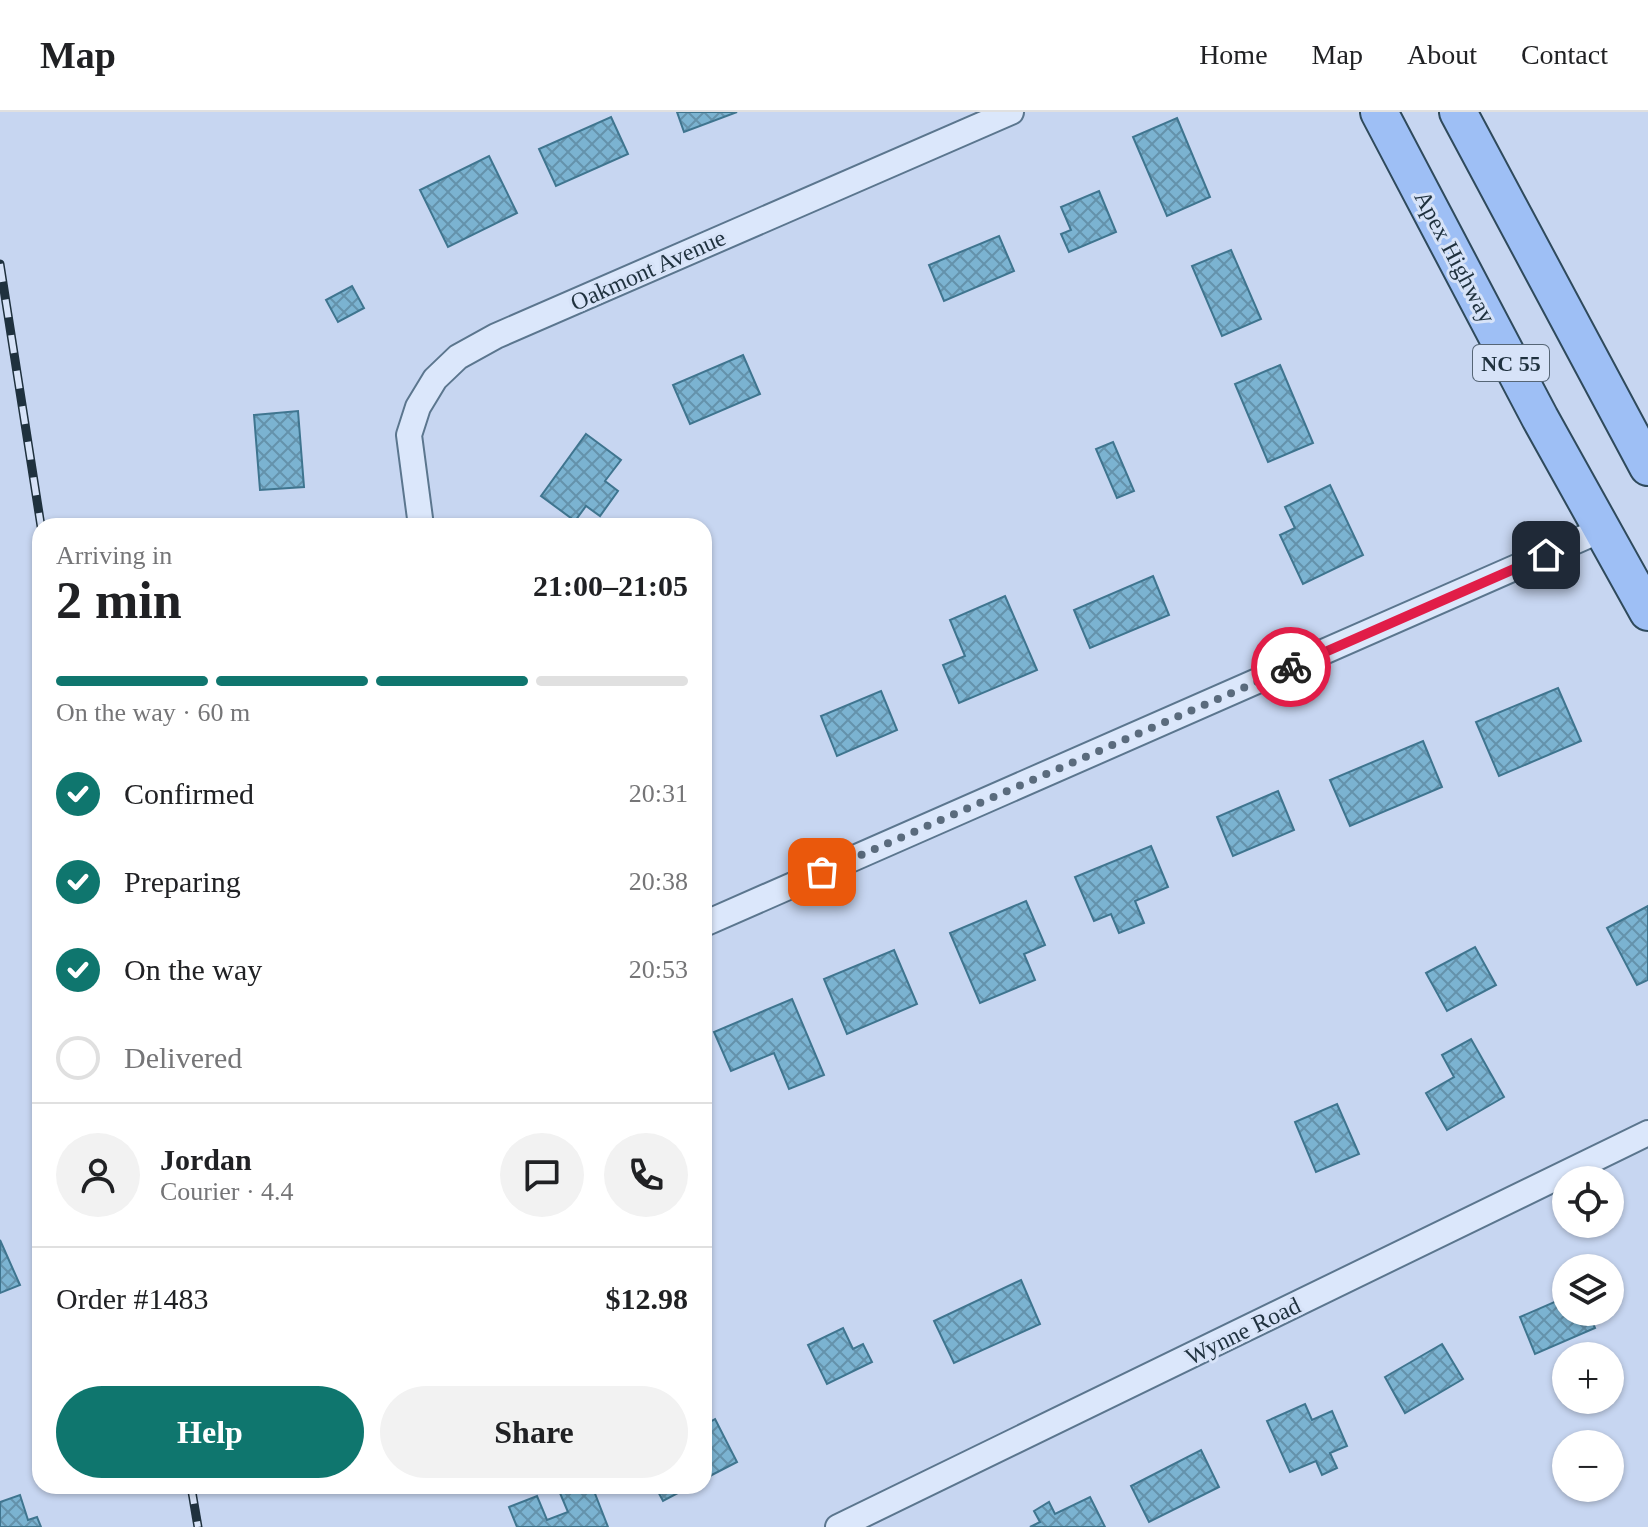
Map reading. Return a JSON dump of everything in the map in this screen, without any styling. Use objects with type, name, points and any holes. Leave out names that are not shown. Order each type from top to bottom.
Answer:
[{"type":"main road","name":"Apex Highway","points":[[1379,112],[1601,530],[1648,612]]},
{"type":"main road","name":"NC 55","points":[[1458,112],[1648,467]]},
{"type":"street","name":"Oakmont Avenue","points":[[420,518],[409,435],[418,407],[435,379],[458,357],[496,336],[1011,112]]},
{"type":"street","points":[[712,920],[1601,530]]},
{"type":"street","name":"Wynne Road","points":[[838,1527],[1648,1133]]},
{"type":"building","points":[[677,112],[737,112],[684,132]]},
{"type":"building","points":[[611,117],[628,154],[556,186],[539,149]]},
{"type":"building","points":[[1177,118],[1210,197],[1167,216],[1133,137]]},
{"type":"building","points":[[489,156],[517,213],[448,247],[420,190]]},
{"type":"building","points":[[1099,191],[1116,232],[1069,252],[1061,234],[1071,230],[1061,207]]},
{"type":"building","points":[[999,236],[1014,271],[944,301],[929,265]]},
{"type":"building","points":[[1231,250],[1261,319],[1222,336],[1192,266]]},
{"type":"building","points":[[352,286],[364,308],[338,322],[326,300]]},
{"type":"building","points":[[743,355],[760,394],[690,424],[673,385]]},
{"type":"building","points":[[1280,365],[1313,443],[1268,462],[1235,384]]},
{"type":"building","points":[[298,411],[304,487],[260,490],[254,415]]},
{"type":"building","points":[[586,434],[621,460],[605,481],[618,491],[600,516],[586,506],[577,518],[571,518],[541,496]]},
{"type":"building","points":[[1113,442],[1134,491],[1117,498],[1096,449]]},
{"type":"building","points":[[1330,485],[1363,555],[1303,584],[1280,535],[1295,528],[1285,507]]},
{"type":"building","points":[[1153,576],[1169,615],[1090,648],[1074,610]]},
{"type":"building","points":[[1005,596],[1037,670],[959,703],[943,665],[965,656],[950,620]]},
{"type":"building","points":[[1558,688],[1581,741],[1499,776],[1476,722]]},
{"type":"building","points":[[881,691],[897,730],[837,756],[821,716]]},
{"type":"building","points":[[1423,741],[1442,787],[1350,826],[1330,780]]},
{"type":"building","points":[[1278,791],[1294,830],[1233,856],[1217,817]]},
{"type":"building","points":[[1151,846],[1168,887],[1135,901],[1144,923],[1119,933],[1111,914],[1094,921],[1075,877]]},
{"type":"building","points":[[1026,901],[1045,945],[1024,954],[1035,980],[980,1003],[950,933]]},
{"type":"building","points":[[1648,906],[1648,980],[1637,985],[1607,928]]},
{"type":"building","points":[[1475,947],[1496,985],[1447,1011],[1426,973]]},
{"type":"building","points":[[894,950],[917,1004],[847,1034],[824,979]]},
{"type":"building","points":[[792,999],[824,1075],[789,1089],[774,1053],[731,1071],[714,1032]]},
{"type":"building","points":[[1471,1039],[1504,1097],[1447,1130],[1426,1093],[1454,1077],[1442,1055]]},
{"type":"building","points":[[1337,1104],[1359,1154],[1316,1172],[1295,1122]]},
{"type":"building","points":[[0,1240],[20,1285],[0,1293]]},
{"type":"building","points":[[1021,1280],[1040,1324],[954,1363],[934,1321]]},
{"type":"building","points":[[1552,1303],[1552,1326],[1595,1328],[1563,1342],[1552,1342],[1552,1347],[1535,1354],[1520,1317]]},
{"type":"building","points":[[843,1328],[853,1349],[863,1344],[872,1362],[827,1384],[808,1345]]},
{"type":"building","points":[[1442,1344],[1463,1379],[1405,1413],[1385,1377]]},
{"type":"building","points":[[1305,1404],[1312,1420],[1332,1411],[1347,1446],[1330,1453],[1337,1468],[1322,1475],[1316,1461],[1290,1472],[1267,1421]]},
{"type":"building","points":[[715,1419],[737,1462],[712,1475],[712,1421]]},
{"type":"building","points":[[1201,1450],[1219,1487],[1149,1522],[1131,1486]]},
{"type":"building","points":[[560,1494],[595,1494],[608,1527],[517,1527],[509,1507],[537,1496],[547,1520],[568,1512]]},
{"type":"building","points":[[659,1494],[676,1494],[663,1501]]},
{"type":"building","points":[[20,1495],[28,1520],[37,1517],[41,1527],[0,1527],[0,1502]]},
{"type":"building","points":[[1090,1497],[1105,1527],[1030,1527],[1040,1522],[1034,1511],[1049,1502],[1055,1514]]},
{"type":"railway","points":[[0,264],[40,518]]},
{"type":"railway","points":[[192,1494],[198,1527]]},
{"type":"way so far","points":[[822,872],[1291,667]]},
{"type":"route","points":[[1291,667],[1546,555]]}]
